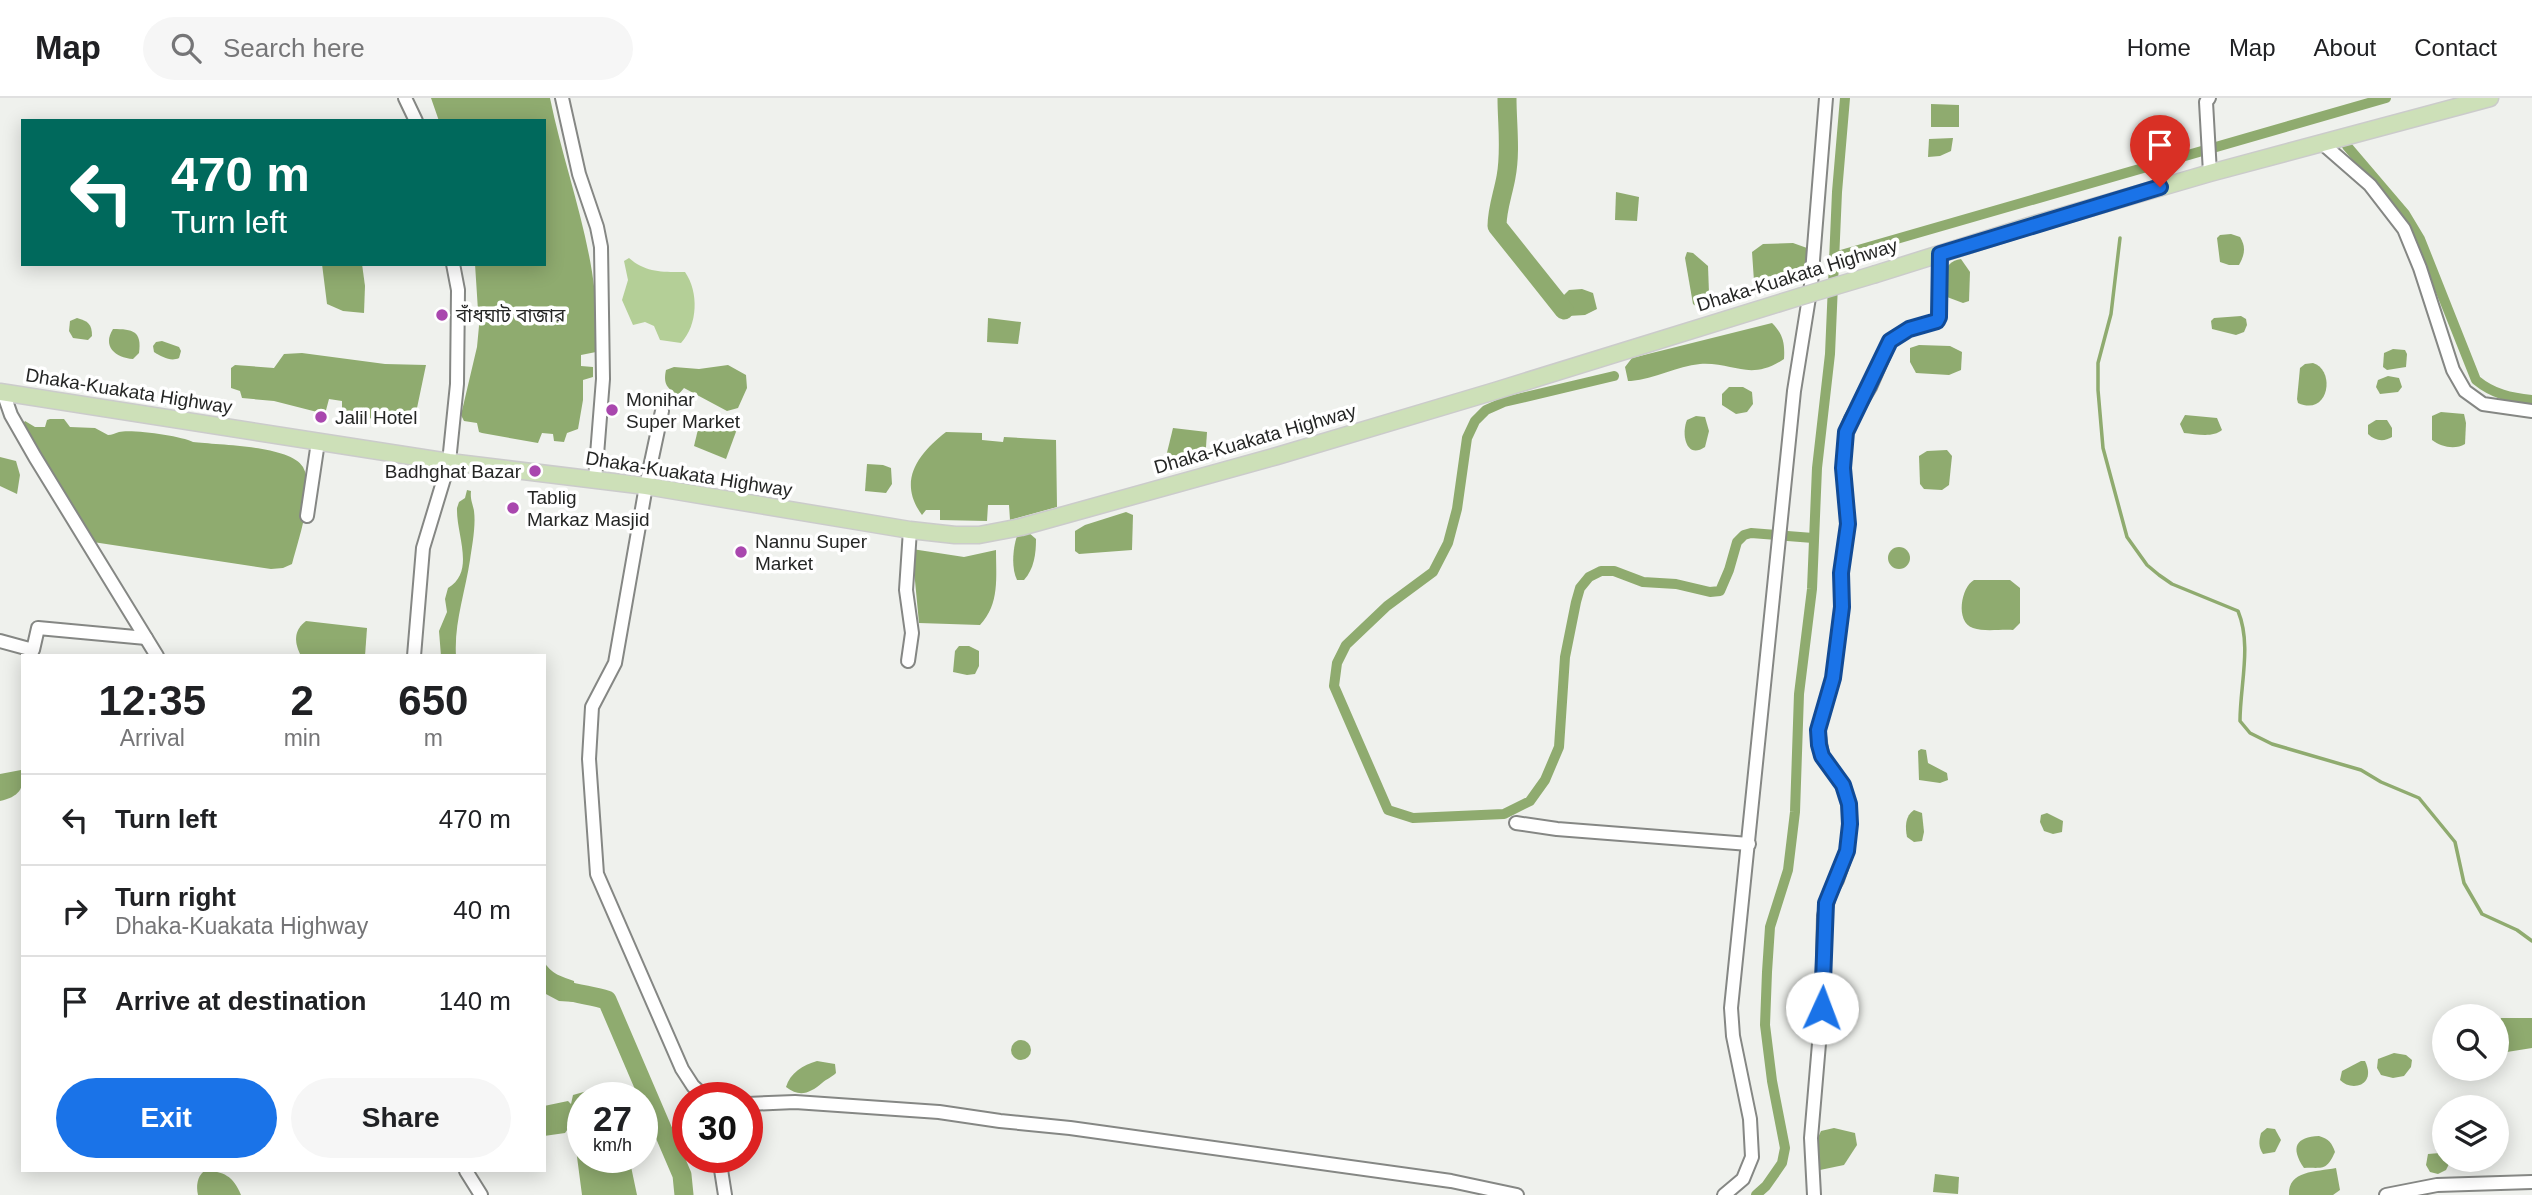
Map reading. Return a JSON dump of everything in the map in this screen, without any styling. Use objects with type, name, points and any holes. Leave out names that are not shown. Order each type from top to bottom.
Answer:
[{"type":"main road","name":"Dhaka-Kuakata Highway","points":[[1,392],[318,442],[646,486],[910,530],[979,535],[1010,530],[1290,452],[2210,173],[2490,98]]},
{"type":"street","points":[[405,98],[415,119]]},
{"type":"street","points":[[562,98],[579,174],[601,247],[603,379],[595,480]]},
{"type":"street","points":[[1724,1195],[1744,1178],[1752,1157],[1750,1119],[1733,1036],[1731,1008],[1794,391],[1811,285],[1826,98]]},
{"type":"street","points":[[2209,98],[2206,102],[2210,173]]},
{"type":"street","points":[[2323,144],[2370,185],[2404,229],[2420,268],[2453,370],[2465,391],[2483,404],[2532,411]]},
{"type":"street","points":[[1814,1195],[1811,1138],[1822,1008],[1824,916],[1830,892],[1847,851],[1850,824],[1849,804],[1843,785],[1822,756],[1818,730],[1833,678],[1842,607],[1841,573],[1848,524],[1843,468],[1846,432],[1890,341],[1909,329],[1937,321],[1940,254]]},
{"type":"street","points":[[414,654],[423,548],[449,461],[457,384],[458,290],[453,266]]},
{"type":"street","points":[[1,392],[35,457],[156,654]]},
{"type":"street","points":[[662,411],[615,663],[592,707],[589,759],[597,874],[682,1069],[690,1082]]},
{"type":"street","points":[[307,516],[318,442]]},
{"type":"street","points":[[908,661],[912,633],[906,590],[910,530]]},
{"type":"street","points":[[0,641],[33,650],[38,628],[146,638]]},
{"type":"street","points":[[1516,822],[1605,833],[1712,839],[1749,844]]},
{"type":"street","points":[[763,1104],[808,1103],[939,1112],[1451,1181],[1517,1195]]},
{"type":"street","points":[[467,1172],[481,1195]]},
{"type":"street","points":[[722,1173],[725,1195]]},
{"type":"street","points":[[2386,1195],[2437,1185],[2532,1182]]},
{"type":"shaded area","points":[[431,98],[550,98],[589,255],[597,319],[596,352],[581,355],[581,366],[593,367],[593,377],[583,380],[578,429],[567,433],[564,442],[554,441],[553,434],[542,433],[538,443],[482,433],[479,432],[477,423],[464,421],[461,415],[477,347],[479,326],[475,266],[546,266],[546,119],[438,119]]},
{"type":"shaded area","points":[[1931,104],[1959,105],[1959,127],[1931,127]]},
{"type":"shaded area","points":[[1953,138],[1951,151],[1928,157],[1929,139]]},
{"type":"shaded area","points":[[1616,192],[1639,197],[1637,221],[1615,220]]},
{"type":"shaded area","points":[[2231,234],[2240,237],[2244,247],[2239,265],[2220,262],[2217,238]]},
{"type":"shaded area","points":[[1793,243],[1807,248],[1806,269],[1801,281],[1781,287],[1765,286],[1754,281],[1752,252],[1763,244]]},
{"type":"shaded area","points":[[1687,252],[1693,253],[1708,266],[1709,293],[1700,309],[1693,304],[1685,258]]},
{"type":"shaded area","points":[[629,258],[648,269],[685,272],[690,280],[695,308],[691,327],[681,343],[660,340],[654,326],[645,322],[633,325],[622,300],[628,280],[624,261]]},
{"type":"shaded area","points":[[1961,259],[1970,272],[1969,301],[1963,303],[1947,297],[1944,279],[1950,264]]},
{"type":"shaded area","points":[[322,266],[362,266],[364,313],[343,311],[327,304]]},
{"type":"shaded area","points":[[1582,289],[1593,293],[1597,309],[1585,315],[1568,316],[1563,307],[1563,296],[1569,290]]},
{"type":"shaded area","points":[[2241,316],[2246,319],[2244,332],[2236,335],[2212,329],[2211,321],[2214,318]]},
{"type":"shaded area","points":[[77,318],[90,326],[92,336],[88,340],[73,338],[69,331],[70,321]]},
{"type":"shaded area","points":[[988,318],[1021,322],[1018,344],[987,342]]},
{"type":"shaded area","points":[[1772,323],[1784,343],[1784,359],[1772,366],[1751,370],[1700,364],[1628,381],[1625,367],[1632,358]]},
{"type":"shaded area","points":[[113,329],[131,331],[137,336],[139,353],[133,359],[116,354],[112,350],[109,341]]},
{"type":"shaded area","points":[[162,341],[179,347],[179,358],[170,359],[154,352],[153,346]]},
{"type":"shaded area","points":[[1919,345],[1950,346],[1962,352],[1961,370],[1949,375],[1916,373],[1910,362],[1910,348]]},
{"type":"shaded area","points":[[2393,349],[2405,350],[2406,367],[2387,370],[2383,367],[2384,353]]},
{"type":"shaded area","points":[[302,353],[385,364],[426,365],[417,408],[384,419],[342,417],[342,401],[329,399],[325,414],[274,401],[242,398],[240,391],[231,388],[231,368],[235,365],[274,368],[284,354]]},
{"type":"shaded area","points":[[2313,363],[2325,374],[2326,391],[2317,404],[2308,406],[2298,403],[2297,399],[2300,368]]},
{"type":"shaded area","points":[[728,365],[746,375],[747,388],[738,408],[727,411],[684,388],[678,395],[669,388],[665,379],[666,370],[674,367],[699,369]]},
{"type":"shaded area","points":[[2388,376],[2399,378],[2402,387],[2398,392],[2380,394],[2376,387],[2378,380]]},
{"type":"shaded area","points":[[1729,387],[1743,387],[1752,392],[1753,404],[1747,412],[1736,414],[1722,405],[1722,394]]},
{"type":"shaded area","points":[[2441,412],[2464,414],[2465,444],[2448,447],[2432,440],[2432,416]]},
{"type":"shaded area","points":[[2185,415],[2217,418],[2222,430],[2209,435],[2184,433],[2180,424]]},
{"type":"shaded area","points":[[1696,416],[1705,417],[1709,431],[1705,447],[1693,450],[1689,448],[1685,438],[1685,426],[1687,420]]},
{"type":"shaded area","points":[[701,417],[737,429],[726,459],[694,446]]},
{"type":"shaded area","points":[[50,419],[64,419],[70,427],[95,428],[108,435],[134,431],[178,437],[193,442],[269,450],[295,460],[303,467],[308,489],[305,516],[292,564],[271,569],[93,542],[22,425],[25,421],[35,427],[45,427]]},
{"type":"shaded area","points":[[2376,420],[2387,420],[2392,428],[2392,437],[2380,440],[2368,434],[2368,425]]},
{"type":"shaded area","points":[[1173,428],[1207,432],[1205,462],[1164,465]]},
{"type":"shaded area","points":[[946,432],[982,433],[982,440],[1003,442],[1004,437],[1056,440],[1057,507],[1010,520],[1009,505],[988,505],[987,521],[940,520],[940,510],[926,510],[922,515],[911,491],[914,469],[927,449]]},
{"type":"shaded area","points":[[1947,450],[1952,456],[1949,485],[1942,490],[1924,489],[1920,484],[1919,456],[1927,451]]},
{"type":"shaded area","points":[[0,457],[16,461],[20,475],[17,494],[0,486]]},
{"type":"shaded area","points":[[867,464],[891,468],[892,484],[886,493],[865,491]]},
{"type":"shaded area","points":[[467,490],[471,491],[474,529],[458,620],[456,654],[441,654],[439,631],[447,612],[445,599],[448,588],[461,572],[463,562],[457,508],[459,502],[465,498]]},
{"type":"shaded area","points":[[1126,512],[1133,515],[1132,550],[1079,554],[1075,551],[1075,531],[1085,525]]},
{"type":"shaded area","points":[[1028,532],[1036,539],[1034,561],[1024,580],[1017,580],[1013,564],[1017,536]]},
{"type":"shaded area","points":[[1899,547],[1909,554],[1910,558],[1903,568],[1899,569],[1889,562],[1888,558],[1895,548]]},
{"type":"shaded area","points":[[912,549],[964,557],[996,550],[994,599],[980,625],[919,623]]},
{"type":"shaded area","points":[[1974,580],[2010,580],[2020,588],[2020,623],[2013,630],[1982,630],[1967,625],[1962,612],[1963,597]]},
{"type":"shaded area","points":[[306,621],[367,628],[365,654],[300,654],[296,636]]},
{"type":"shaded area","points":[[959,646],[969,646],[979,651],[979,666],[975,674],[953,672],[955,651]]},
{"type":"shaded area","points":[[1926,750],[1928,763],[1947,773],[1948,780],[1940,783],[1919,780],[1918,751]]},
{"type":"shaded area","points":[[21,770],[19,791],[0,801],[0,774]]},
{"type":"shaded area","points":[[1914,810],[1922,813],[1922,841],[1914,842],[1907,837],[1906,822]]},
{"type":"shaded area","points":[[2047,813],[2063,821],[2062,832],[2053,834],[2044,831],[2040,822],[2041,815]]},
{"type":"shaded area","points":[[546,964],[553,972],[574,981],[575,1002],[559,1001],[546,994]]},
{"type":"shaded area","points":[[2509,1018],[2532,1018],[2532,1048],[2509,1052]]},
{"type":"shaded area","points":[[1017,1040],[1025,1040],[1031,1050],[1025,1060],[1017,1060],[1011,1054],[1011,1046]]},
{"type":"shaded area","points":[[2394,1053],[2406,1055],[2412,1060],[2411,1067],[2404,1076],[2393,1078],[2381,1075],[2377,1068],[2378,1059]]},
{"type":"shaded area","points":[[817,1061],[835,1064],[836,1073],[805,1093],[786,1087],[798,1070]]},
{"type":"shaded area","points":[[2365,1061],[2368,1069],[2365,1081],[2350,1086],[2340,1080],[2342,1071]]},
{"type":"shaded area","points":[[567,1101],[565,1133],[546,1136],[546,1106]]},
{"type":"shaded area","points":[[1834,1128],[1855,1133],[1857,1145],[1844,1165],[1820,1170],[1816,1142],[1821,1131]]},
{"type":"shaded area","points":[[2267,1128],[2275,1129],[2281,1140],[2275,1152],[2263,1154],[2260,1139],[2261,1133]]},
{"type":"shaded area","points":[[2319,1136],[2330,1142],[2335,1152],[2326,1166],[2304,1168],[2297,1154],[2298,1144],[2305,1138]]},
{"type":"shaded area","points":[[2428,1154],[2432,1154],[2432,1172],[2442,1172],[2438,1174],[2430,1172],[2426,1165]]},
{"type":"shaded area","points":[[2336,1168],[2340,1190],[2333,1195],[2289,1195],[2293,1181],[2298,1177]]},
{"type":"shaded area","points":[[203,1172],[217,1172],[227,1176],[235,1183],[241,1195],[198,1195],[200,1176]]},
{"type":"shaded area","points":[[579,1173],[632,1173],[637,1195],[582,1195]]},
{"type":"shaded area","points":[[1935,1174],[1959,1177],[1958,1194],[1933,1192]]},
{"type":"waterway","points":[[1507,98],[1508,157],[1497,226],[1564,310]]},
{"type":"waterway","points":[[1756,1195],[1782,1163],[1785,1148],[1765,1025],[1767,972],[1770,927],[1788,870],[1795,812],[1799,694],[1812,589],[1817,468],[1830,354],[1837,192],[1845,98]]},
{"type":"waterway","points":[[1834,257],[2386,98]]},
{"type":"waterway","points":[[2347,146],[2405,214],[2420,239],[2476,380],[2489,389],[2532,400]]},
{"type":"waterway","points":[[2120,238],[2111,314],[2098,363],[2098,390],[2103,448],[2127,537],[2147,565],[2172,584],[2238,611],[2245,651],[2240,721],[2250,733],[2272,744],[2361,770],[2381,782],[2419,798],[2455,842],[2464,883],[2482,914],[2517,930],[2532,941]]},
{"type":"waterway","points":[[1614,376],[1504,402],[1486,410],[1475,421],[1467,438],[1457,509],[1448,543],[1433,572],[1387,606],[1346,645],[1337,663],[1334,686],[1388,810],[1413,818],[1504,814],[1530,801],[1545,780],[1559,747],[1565,657],[1580,588],[1589,577],[1601,571],[1614,571],[1643,582],[1676,584],[1710,592],[1720,591],[1737,542],[1744,535],[1751,533],[1813,538]]},
{"type":"waterway","points":[[546,982],[567,991],[607,1000],[682,1175],[684,1195]]},
{"type":"place","name":"বাঁধঘাট বাজার","points":[[442,315]]},
{"type":"place","name":"Monihar Super Market","points":[[612,410]]},
{"type":"place","name":"Jalil Hotel","points":[[321,417]]},
{"type":"place","name":"Badhghat Bazar","points":[[535,471]]},
{"type":"place","name":"Tablig Markaz Masjid","points":[[513,508]]},
{"type":"place","name":"Nannu Super Market","points":[[741,552]]},
{"type":"route","points":[[1822,1008],[1824,916],[1826,903],[1847,851],[1850,824],[1849,804],[1843,785],[1822,756],[1818,730],[1833,678],[1842,607],[1841,573],[1848,524],[1843,468],[1846,432],[1851,419],[1870,387],[1890,341],[1909,329],[1937,321],[1940,254],[2160,187]]}]
